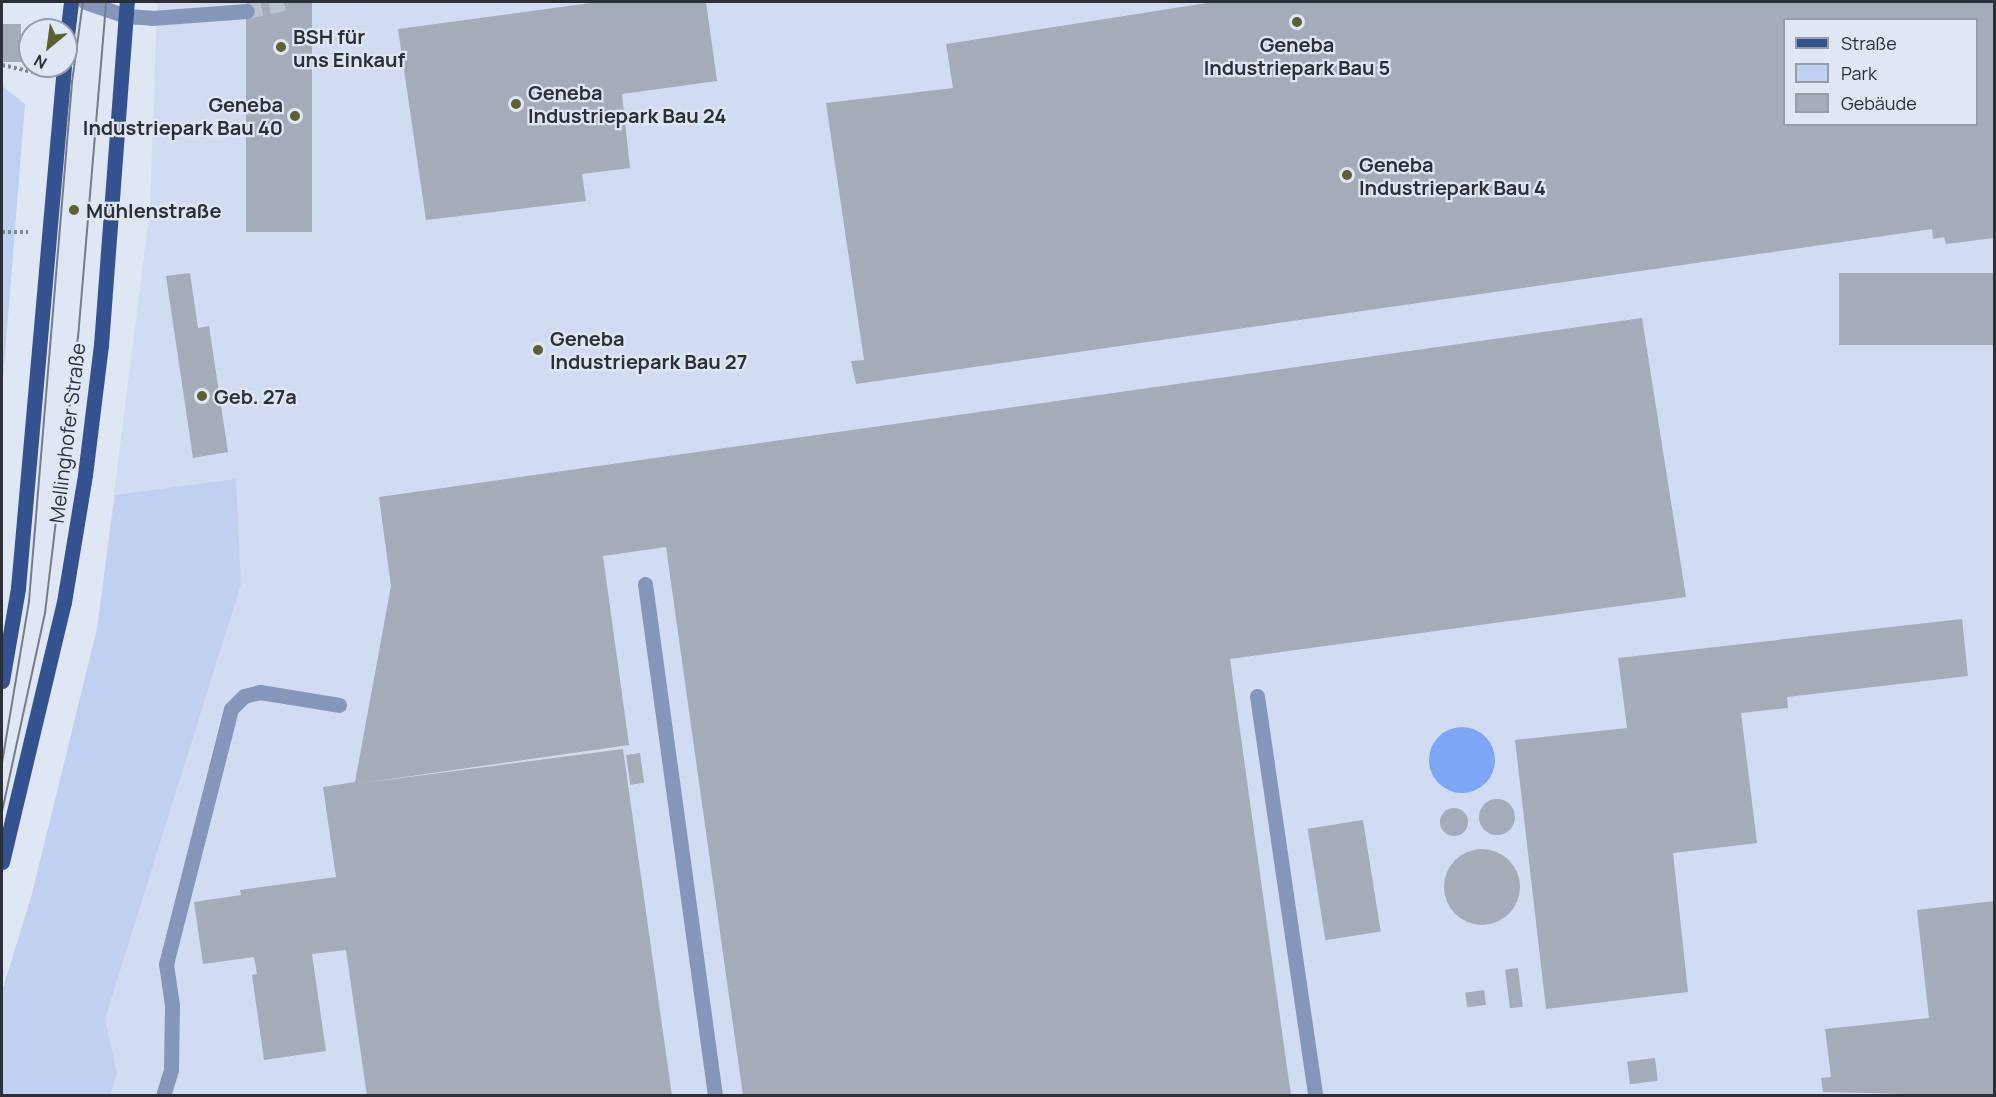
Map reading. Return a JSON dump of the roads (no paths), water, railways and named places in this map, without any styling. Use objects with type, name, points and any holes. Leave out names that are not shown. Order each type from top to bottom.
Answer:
[{"type":"main road","points":[[69,18],[71,2]]},
{"type":"main road","name":"Mellinghofer Straße","points":[[2,862],[64,602],[85,475],[101,345],[126,9]]},
{"type":"main road","name":"Mellinghofer Straße","points":[[2,681],[18,588],[63,78]]},
{"type":"street","points":[[85,2],[174,19],[247,11]]},
{"type":"street","points":[[645,584],[715,1095]]},
{"type":"street","points":[[163,1095],[171,1069],[172,1005],[166,964],[231,709],[244,696],[260,692],[339,705]]},
{"type":"street","points":[[1257,696],[1315,1095]]},
{"type":"water","points":[[1462,727],[1474,730],[1485,737],[1492,748],[1495,760],[1492,772],[1485,783],[1474,790],[1462,793],[1450,790],[1439,783],[1432,772],[1429,760],[1432,748],[1439,737],[1450,730]]},
{"type":"tunnel","points":[[247,11],[290,2]]},
{"type":"tram line","points":[[2,763],[29,601],[72,82],[83,2]]},
{"type":"tram line","points":[[2,812],[45,613],[78,338],[106,2]]},
{"type":"place","name":"Geneba Industriepark Bau 5","points":[[1297,22]]},
{"type":"place","name":"BSH für uns Einkauf","points":[[281,47]]},
{"type":"place","name":"Geneba Industriepark Bau 24","points":[[516,104]]},
{"type":"place","name":"Geneba Industriepark Bau 40","points":[[295,116]]},
{"type":"place","name":"Geneba Industriepark Bau 4","points":[[1347,175]]},
{"type":"place","name":"Mühlenstraße","points":[[74,210]]},
{"type":"place","name":"Geneba Industriepark Bau 27","points":[[538,350]]},
{"type":"place","name":"Geb. 27a","points":[[202,396]]}]
